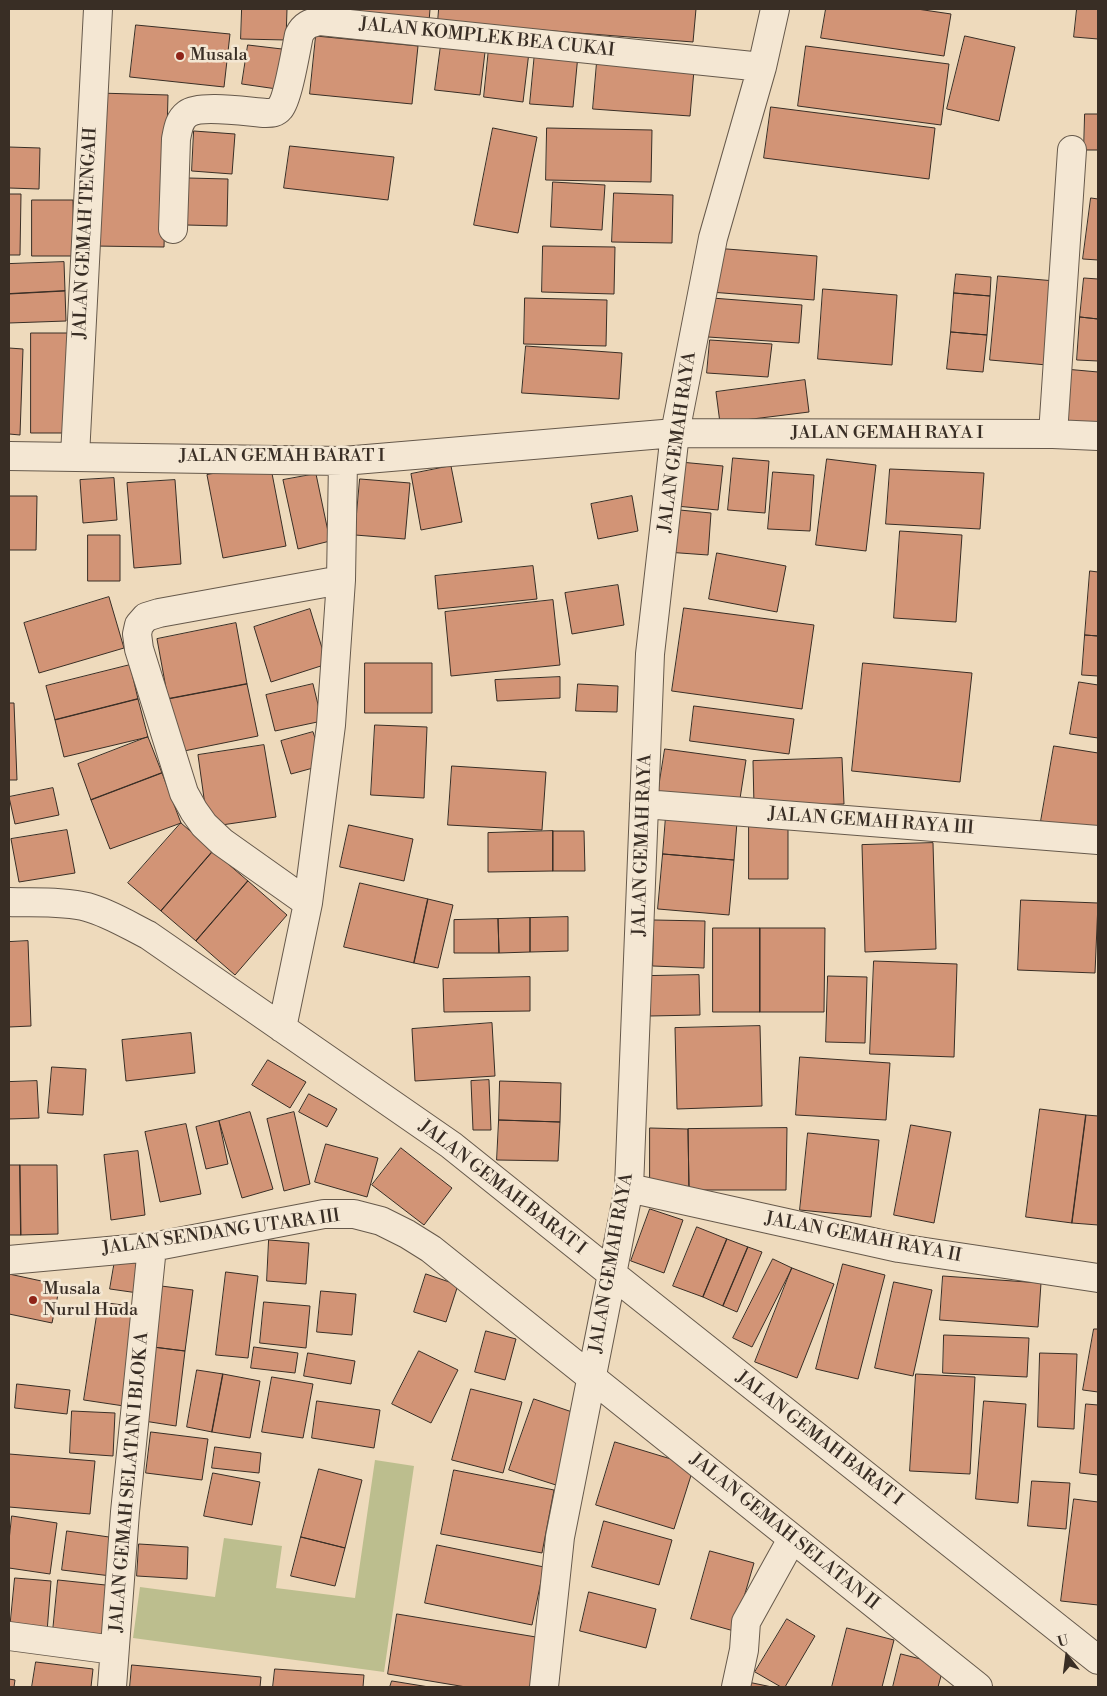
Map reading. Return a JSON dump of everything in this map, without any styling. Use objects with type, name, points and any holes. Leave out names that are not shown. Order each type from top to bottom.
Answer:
[{"type":"street","name":"JALAN GEMAH TENGAH","points":[[75,456],[98,9]]},
{"type":"street","name":"JALAN GEMAH RAYA","points":[[544,1687],[560,1538],[590,1378],[629,1188],[650,654],[675,433],[713,238],[762,67],[775,9]]},
{"type":"street","name":"JALAN KOMPLEK BEA CUKAI","points":[[173,229],[176,139],[179,125],[185,115],[193,110],[204,109],[266,113],[278,111],[285,101],[299,35],[302,28],[312,23],[340,23],[762,67]]},
{"type":"street","points":[[1053,434],[1072,150]]},
{"type":"street","name":"JALAN GEMAH BARAT I","points":[[9,456],[343,461],[675,433]]},
{"type":"street","name":"JALAN GEMAH RAYA I","points":[[675,433],[1053,434],[1098,436]]},
{"type":"street","points":[[282,1028],[308,903],[330,725],[341,580],[343,461]]},
{"type":"street","points":[[308,903],[222,842],[204,825],[194,811],[184,793],[161,723],[139,649],[137,634],[139,625],[146,617],[159,613],[341,580]]},
{"type":"street","name":"JALAN GEMAH RAYA III","points":[[644,804],[1098,840]]},
{"type":"street","name":"JALAN GEMAH BARAT I","points":[[9,902],[48,903],[86,907],[115,918],[148,935],[452,1145],[1098,1660]]},
{"type":"street","name":"JALAN GEMAH RAYA II","points":[[629,1188],[900,1248],[1098,1278]]},
{"type":"street","name":"JALAN SENDANG UTARA III","points":[[9,1260],[152,1247],[324,1214],[354,1214],[380,1221],[407,1234],[431,1249],[590,1378]]},
{"type":"street","name":"JALAN GEMAH SELATAN I BLOK A","points":[[112,1687],[125,1512],[152,1247]]},
{"type":"street","name":"JALAN GEMAH SELATAN II","points":[[590,1378],[978,1687]]},
{"type":"street","points":[[736,1687],[744,1650],[746,1622],[792,1538]]},
{"type":"street","points":[[9,1636],[114,1650]]},
{"type":"green space","points":[[375,1460],[414,1466],[384,1672],[133,1638],[140,1587],[215,1597],[224,1538],[282,1546],[276,1588],[355,1598]]},
{"type":"building","points":[[242,9],[287,9],[286,40],[241,39]]},
{"type":"building","points":[[326,9],[430,9],[429,22]]},
{"type":"building","points":[[439,9],[696,9],[693,42],[438,22]]},
{"type":"building","points":[[826,9],[917,9],[951,14],[944,56],[821,38]]},
{"type":"building","points":[[1077,9],[1098,9],[1098,39],[1074,37]]},
{"type":"building","name":"Musala","points":[[136,25],[230,34],[224,87],[130,77]]},
{"type":"building","points":[[316,36],[418,46],[412,104],[310,94]]},
{"type":"building","points":[[965,36],[1015,47],[999,121],[947,109]]},
{"type":"building","points":[[248,45],[282,49],[277,89],[242,84]]},
{"type":"building","points":[[441,45],[485,52],[480,95],[435,90]]},
{"type":"building","points":[[806,46],[949,64],[941,125],[798,106]]},
{"type":"building","points":[[489,48],[529,52],[523,102],[484,97]]},
{"type":"building","points":[[535,52],[578,55],[573,107],[530,104]]},
{"type":"building","points":[[597,62],[694,70],[690,116],[593,109]]},
{"type":"building","points":[[98,93],[168,95],[164,247],[93,246]]},
{"type":"building","points":[[771,107],[935,128],[929,179],[764,158]]},
{"type":"building","points":[[1085,114],[1098,114],[1098,150],[1084,150]]},
{"type":"building","points":[[493,128],[537,137],[518,233],[474,225]]},
{"type":"building","points":[[547,128],[652,130],[651,182],[546,180]]},
{"type":"building","points":[[194,131],[235,134],[232,174],[192,171]]},
{"type":"building","points":[[290,146],[394,157],[388,200],[284,188]]},
{"type":"building","points":[[9,147],[40,148],[39,189],[9,188]]},
{"type":"building","points":[[188,178],[228,179],[227,226],[186,225]]},
{"type":"building","points":[[553,182],[605,185],[602,230],[551,227]]},
{"type":"building","points":[[614,193],[673,195],[672,243],[612,242]]},
{"type":"building","points":[[9,194],[21,194],[20,255],[9,255]]},
{"type":"building","points":[[1091,198],[1098,199],[1098,260],[1083,259]]},
{"type":"building","points":[[32,200],[73,200],[74,256],[32,256]]},
{"type":"building","points":[[543,246],[615,247],[614,294],[542,292]]},
{"type":"building","points":[[714,248],[817,256],[814,300],[710,292]]},
{"type":"building","points":[[64,262],[65,291],[9,294],[9,264]]},
{"type":"building","points":[[956,274],[991,277],[990,296],[954,293]]},
{"type":"building","points":[[998,276],[1055,281],[1047,365],[990,360]]},
{"type":"building","points":[[1084,278],[1098,279],[1098,319],[1080,317]]},
{"type":"building","points":[[823,289],[897,295],[892,365],[818,359]]},
{"type":"building","points":[[65,291],[66,321],[9,323],[9,294]]},
{"type":"building","points":[[954,293],[990,296],[987,335],[951,332]]},
{"type":"building","points":[[525,298],[607,300],[606,346],[524,344]]},
{"type":"building","points":[[712,298],[802,305],[799,343],[708,337]]},
{"type":"building","points":[[1080,317],[1098,319],[1098,361],[1077,360]]},
{"type":"building","points":[[951,332],[987,335],[983,372],[947,369]]},
{"type":"building","points":[[31,333],[70,333],[69,433],[31,433]]},
{"type":"building","points":[[710,340],[772,344],[768,377],[707,373]]},
{"type":"building","points":[[526,346],[622,353],[619,399],[522,393]]},
{"type":"building","points":[[9,348],[23,349],[20,435],[9,434]]},
{"type":"building","points":[[1065,369],[1098,372],[1098,431],[1060,427]]},
{"type":"building","points":[[805,380],[809,412],[720,423],[716,392]]},
{"type":"building","points":[[733,458],[769,461],[765,513],[728,510]]},
{"type":"building","points":[[827,459],[876,465],[866,551],[816,545]]},
{"type":"building","points":[[680,462],[723,466],[718,510],[676,506]]},
{"type":"building","points":[[270,463],[286,546],[223,558],[207,475]]},
{"type":"building","points":[[451,466],[462,522],[421,530],[411,474]]},
{"type":"building","points":[[890,469],[984,473],[980,529],[886,524]]},
{"type":"building","points":[[773,472],[814,475],[810,531],[768,529]]},
{"type":"building","points":[[316,474],[330,541],[298,549],[283,480]]},
{"type":"building","points":[[114,478],[117,520],[83,523],[80,480]]},
{"type":"building","points":[[360,479],[410,483],[405,539],[355,535]]},
{"type":"building","points":[[175,480],[181,564],[134,568],[127,483]]},
{"type":"building","points":[[9,496],[37,496],[36,550],[9,550]]},
{"type":"building","points":[[632,496],[638,531],[598,539],[591,504]]},
{"type":"building","points":[[669,509],[711,513],[708,555],[666,552]]},
{"type":"building","points":[[900,531],[962,535],[956,622],[894,618]]},
{"type":"building","points":[[88,535],[120,535],[120,581],[88,581]]},
{"type":"building","points":[[717,553],[786,566],[777,612],[709,599]]},
{"type":"building","points":[[533,566],[537,599],[438,609],[435,576]]},
{"type":"building","points":[[1090,571],[1098,572],[1098,636],[1085,635]]},
{"type":"building","points":[[618,585],[624,625],[572,634],[565,593]]},
{"type":"building","points":[[109,597],[124,648],[39,673],[24,623]]},
{"type":"building","points":[[553,600],[560,665],[451,676],[445,612]]},
{"type":"building","points":[[684,608],[814,625],[802,709],[672,691]]},
{"type":"building","points":[[310,609],[327,664],[271,682],[254,627]]},
{"type":"building","points":[[236,623],[247,684],[168,699],[157,639]]},
{"type":"building","points":[[1085,635],[1098,636],[1098,676],[1082,675]]},
{"type":"building","points":[[365,663],[432,663],[432,713],[365,713]]},
{"type":"building","points":[[863,663],[972,673],[960,782],[852,771]]},
{"type":"building","points":[[130,665],[138,699],[55,720],[46,686]]},
{"type":"building","points":[[560,677],[560,698],[497,701],[495,680]]},
{"type":"building","points":[[1079,682],[1098,685],[1098,738],[1070,734]]},
{"type":"building","points":[[247,684],[258,736],[179,752],[168,699]]},
{"type":"building","points":[[313,684],[322,721],[275,731],[266,695]]},
{"type":"building","points":[[578,684],[618,686],[617,712],[576,711]]},
{"type":"building","points":[[138,699],[148,737],[64,757],[55,720]]},
{"type":"building","points":[[9,703],[14,703],[17,780],[9,780]]},
{"type":"building","points":[[694,706],[794,719],[789,754],[690,741]]},
{"type":"building","points":[[375,725],[427,727],[424,798],[371,795]]},
{"type":"building","points":[[313,732],[324,765],[291,774],[281,741]]},
{"type":"building","points":[[148,737],[162,773],[91,800],[78,764]]},
{"type":"building","points":[[264,745],[276,817],[208,827],[198,755]]},
{"type":"building","points":[[1054,746],[1098,753],[1098,830],[1041,821]]},
{"type":"building","points":[[665,749],[746,760],[739,805],[658,793]]},
{"type":"building","points":[[842,758],[844,804],[754,806],[753,761]]},
{"type":"building","points":[[452,766],[546,772],[542,830],[448,825]]},
{"type":"building","points":[[162,773],[181,823],[110,849],[91,800]]},
{"type":"building","points":[[53,788],[59,815],[15,824],[9,797]]},
{"type":"building","points":[[666,816],[737,822],[734,860],[663,854]]},
{"type":"building","points":[[181,823],[213,851],[161,911],[128,883]]},
{"type":"building","points":[[349,825],[413,839],[404,881],[340,867]]},
{"type":"building","points":[[749,826],[788,826],[788,879],[749,879]]},
{"type":"building","points":[[67,830],[75,873],[19,882],[11,839]]},
{"type":"building","points":[[553,831],[553,871],[488,872],[488,833]]},
{"type":"building","points":[[553,831],[584,831],[585,871],[553,871]]},
{"type":"building","points":[[933,843],[936,949],[865,952],[862,845]]},
{"type":"building","points":[[213,851],[248,881],[196,941],[161,911]]},
{"type":"building","points":[[663,854],[734,860],[729,915],[658,909]]},
{"type":"building","points":[[248,881],[287,915],[235,975],[196,941]]},
{"type":"building","points":[[360,883],[428,899],[414,963],[344,947]]},
{"type":"building","points":[[428,899],[453,905],[438,968],[414,963]]},
{"type":"building","points":[[1021,900],[1098,903],[1095,973],[1018,970]]},
{"type":"building","points":[[568,917],[568,951],[530,952],[530,918]]},
{"type":"building","points":[[530,918],[530,952],[499,953],[498,919]]},
{"type":"building","points":[[498,919],[499,953],[454,953],[454,920]]},
{"type":"building","points":[[654,920],[705,921],[704,968],[653,966]]},
{"type":"building","points":[[713,928],[760,928],[760,1012],[713,1012]]},
{"type":"building","points":[[760,928],[825,928],[824,1012],[760,1012]]},
{"type":"building","points":[[28,941],[31,1026],[9,1027],[9,942]]},
{"type":"building","points":[[874,961],[957,964],[954,1057],[870,1054]]},
{"type":"building","points":[[699,975],[700,1015],[650,1016],[649,976]]},
{"type":"building","points":[[828,976],[867,977],[865,1043],[826,1042]]},
{"type":"building","points":[[530,977],[530,1011],[444,1012],[443,979]]},
{"type":"building","points":[[492,1023],[495,1076],[415,1081],[412,1029]]},
{"type":"building","points":[[760,1026],[762,1106],[677,1109],[675,1028]]},
{"type":"building","points":[[191,1033],[195,1073],[126,1081],[122,1040]]},
{"type":"building","points":[[800,1057],[890,1063],[886,1120],[796,1115]]},
{"type":"building","points":[[268,1060],[306,1082],[290,1108],[252,1085]]},
{"type":"building","points":[[52,1067],[86,1069],[83,1115],[48,1113]]},
{"type":"building","points":[[489,1080],[491,1130],[473,1130],[471,1081]]},
{"type":"building","points":[[37,1081],[39,1118],[9,1119],[9,1082]]},
{"type":"building","points":[[500,1081],[561,1083],[560,1122],[499,1120]]},
{"type":"building","points":[[309,1094],[337,1109],[327,1127],[299,1112]]},
{"type":"building","points":[[1040,1109],[1086,1115],[1072,1223],[1026,1217]]},
{"type":"building","points":[[250,1112],[273,1189],[242,1198],[219,1121]]},
{"type":"building","points":[[294,1112],[310,1184],[284,1191],[267,1119]]},
{"type":"building","points":[[1086,1115],[1098,1116],[1098,1225],[1072,1223]]},
{"type":"building","points":[[499,1120],[560,1122],[558,1161],[497,1160]]},
{"type":"building","points":[[219,1121],[228,1164],[206,1169],[196,1127]]},
{"type":"building","points":[[186,1124],[201,1194],[160,1202],[145,1132]]},
{"type":"building","points":[[911,1125],[951,1132],[934,1223],[894,1215]]},
{"type":"building","points":[[650,1128],[688,1129],[689,1190],[650,1190]]},
{"type":"building","points":[[787,1128],[786,1190],[689,1190],[688,1129]]},
{"type":"building","points":[[808,1133],[879,1140],[871,1217],[800,1210]]},
{"type":"building","points":[[326,1144],[378,1158],[367,1197],[315,1182]]},
{"type":"building","points":[[401,1148],[452,1188],[424,1225],[372,1185]]},
{"type":"building","points":[[138,1151],[145,1215],[111,1220],[104,1155]]},
{"type":"building","points":[[9,1165],[20,1165],[21,1235],[9,1235]]},
{"type":"building","points":[[20,1165],[57,1165],[58,1234],[21,1235]]},
{"type":"building","points":[[650,1209],[683,1220],[664,1273],[631,1261]]},
{"type":"building","points":[[697,1227],[727,1239],[703,1297],[673,1286]]},
{"type":"building","points":[[727,1239],[748,1247],[723,1306],[703,1297]]},
{"type":"building","points":[[269,1240],[309,1243],[306,1284],[267,1281]]},
{"type":"building","points":[[748,1247],[762,1252],[737,1312],[723,1306]]},
{"type":"building","points":[[773,1259],[792,1268],[752,1347],[733,1338]]},
{"type":"building","points":[[115,1260],[142,1264],[138,1293],[110,1289]]},
{"type":"building","points":[[843,1264],[885,1275],[858,1379],[816,1369]]},
{"type":"building","points":[[792,1268],[834,1284],[797,1378],[755,1362]]},
{"type":"building","points":[[226,1272],[258,1276],[248,1358],[216,1355]]},
{"type":"building","name":"Musala Nurul Huda","points":[[9,1274],[60,1285],[52,1323],[9,1314]]},
{"type":"building","points":[[426,1274],[458,1285],[446,1322],[414,1312]]},
{"type":"building","points":[[943,1276],[1041,1283],[1038,1327],[940,1320]]},
{"type":"building","points":[[894,1282],[932,1290],[913,1376],[875,1368]]},
{"type":"building","points":[[161,1286],[193,1290],[185,1351],[153,1347]]},
{"type":"building","points":[[321,1291],[356,1294],[352,1335],[317,1332]]},
{"type":"building","points":[[99,1302],[139,1307],[124,1406],[84,1400]]},
{"type":"building","points":[[264,1302],[310,1306],[306,1348],[260,1343]]},
{"type":"building","points":[[1094,1329],[1098,1329],[1098,1392],[1083,1390]]},
{"type":"building","points":[[486,1331],[516,1339],[505,1380],[475,1372]]},
{"type":"building","points":[[944,1335],[1029,1338],[1027,1377],[943,1373]]},
{"type":"building","points":[[153,1347],[185,1351],[176,1426],[144,1421]]},
{"type":"building","points":[[254,1347],[298,1353],[295,1373],[251,1368]]},
{"type":"building","points":[[419,1351],[458,1370],[431,1423],[392,1404]]},
{"type":"building","points":[[308,1353],[355,1361],[351,1384],[304,1376]]},
{"type":"building","points":[[1040,1353],[1077,1354],[1074,1429],[1038,1427]]},
{"type":"building","points":[[197,1370],[223,1374],[212,1432],[187,1427]]},
{"type":"building","points":[[223,1374],[260,1381],[250,1438],[212,1432]]},
{"type":"building","points":[[916,1374],[975,1377],[970,1474],[910,1471]]},
{"type":"building","points":[[272,1377],[313,1384],[303,1438],[262,1432]]},
{"type":"building","points":[[17,1384],[70,1390],[67,1414],[15,1408]]},
{"type":"building","points":[[471,1389],[522,1402],[503,1473],[452,1460]]},
{"type":"building","points":[[534,1399],[581,1415],[556,1485],[509,1470]]},
{"type":"building","points":[[317,1401],[380,1410],[374,1448],[312,1438]]},
{"type":"building","points":[[984,1401],[1026,1404],[1018,1503],[976,1499]]},
{"type":"building","points":[[1086,1404],[1098,1405],[1098,1475],[1080,1473]]},
{"type":"building","points":[[72,1411],[115,1413],[113,1456],[70,1453]]},
{"type":"building","points":[[151,1432],[208,1439],[202,1480],[146,1473]]},
{"type":"building","points":[[615,1442],[694,1466],[674,1529],[596,1505]]},
{"type":"building","points":[[215,1447],[261,1453],[259,1473],[212,1468]]},
{"type":"building","points":[[9,1454],[95,1461],[90,1514],[9,1507]]},
{"type":"building","points":[[319,1469],[362,1480],[345,1548],[301,1537]]},
{"type":"building","points":[[454,1470],[554,1490],[542,1553],[441,1534]]},
{"type":"building","points":[[213,1473],[260,1482],[252,1525],[204,1516]]},
{"type":"building","points":[[1032,1481],[1070,1483],[1066,1529],[1028,1526]]},
{"type":"building","points":[[1074,1499],[1098,1502],[1098,1605],[1061,1601]]},
{"type":"building","points":[[12,1516],[57,1523],[50,1574],[9,1568],[9,1541]]},
{"type":"building","points":[[604,1521],[672,1540],[659,1585],[592,1567]]},
{"type":"building","points":[[67,1531],[116,1538],[111,1576],[62,1570]]},
{"type":"building","points":[[301,1537],[345,1548],[335,1586],[291,1576]]},
{"type":"building","points":[[139,1544],[188,1547],[187,1579],[137,1576]]},
{"type":"building","points":[[437,1545],[544,1567],[532,1625],[425,1603]]},
{"type":"building","points":[[710,1551],[754,1563],[734,1631],[691,1619]]},
{"type":"building","points":[[15,1578],[51,1581],[47,1632],[10,1629]]},
{"type":"building","points":[[58,1580],[115,1586],[109,1637],[53,1631]]},
{"type":"building","points":[[589,1592],[656,1609],[646,1648],[580,1631]]},
{"type":"building","points":[[397,1614],[542,1638],[533,1687],[466,1687],[388,1674]]},
{"type":"building","points":[[787,1619],[815,1636],[785,1687],[781,1687],[755,1672]]},
{"type":"building","points":[[847,1628],[894,1640],[882,1687],[832,1687]]},
{"type":"building","points":[[901,1654],[944,1665],[938,1687],[893,1687]]},
{"type":"building","points":[[36,1662],[93,1669],[91,1687],[32,1687]]},
{"type":"building","points":[[132,1665],[261,1677],[260,1687],[130,1687]]},
{"type":"building","points":[[275,1669],[364,1675],[363,1687],[273,1687]]},
{"type":"building","points":[[9,1679],[15,1680],[14,1687],[9,1687]]},
{"type":"building","points":[[392,1681],[429,1687],[390,1687]]},
{"type":"building","points":[[743,1681],[772,1687],[742,1687]]},
{"type":"place","name":"Musala","points":[[180,56]]},
{"type":"place","name":"Musala Nurul Huda","points":[[33,1300]]}]
